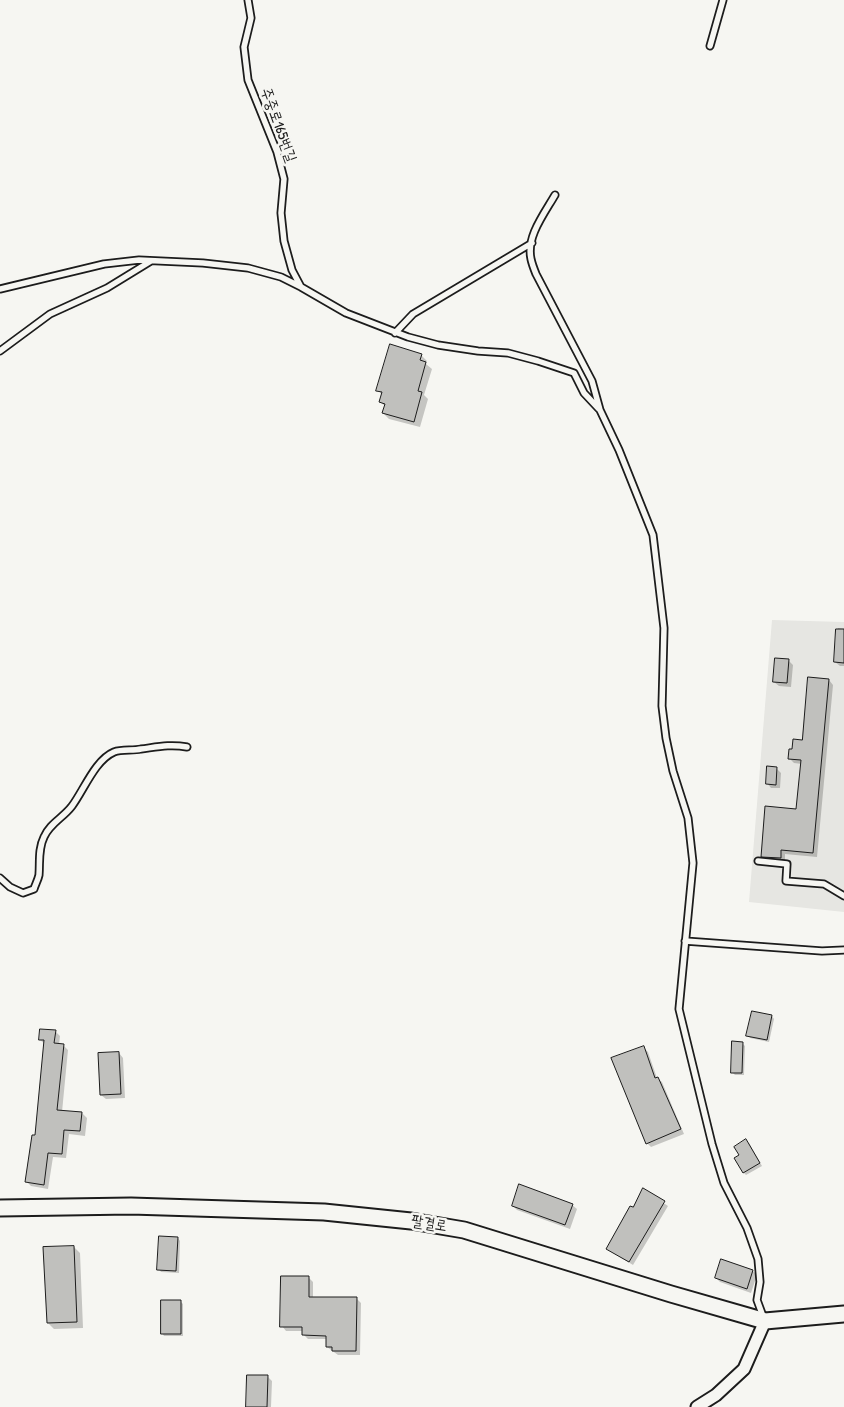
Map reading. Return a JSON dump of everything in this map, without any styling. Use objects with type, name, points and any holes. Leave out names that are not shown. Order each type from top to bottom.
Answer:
[{"type":"street","name":"팔결로","points":[[0,1208],[131,1206],[324,1212],[411,1221],[464,1230],[765,1321],[844,1314]]},
{"type":"street","points":[[697,1407],[716,1394],[744,1369],[765,1321]]},
{"type":"lane","name":"주중로165번길","points":[[248,0],[250,18],[244,47],[248,80],[277,152],[284,179],[281,212],[284,241],[292,270],[301,287]]},
{"type":"lane","points":[[710,46],[723,0]]},
{"type":"lane","points":[[555,195],[536,228],[531,258],[536,274],[592,381],[600,410],[619,450],[653,535],[664,628],[662,706],[673,771],[688,818],[693,863],[679,1008],[714,1152],[724,1183],[747,1228],[758,1259],[760,1282],[757,1300],[765,1321]]},
{"type":"lane","points":[[396,333],[413,314],[532,243]]},
{"type":"lane","points":[[0,289],[104,264],[140,260],[203,263],[248,268],[266,272],[301,287],[346,313],[396,333],[438,345],[508,353],[574,374],[584,394],[600,410]]},
{"type":"lane","points":[[0,351],[50,314],[108,288],[151,261]]},
{"type":"lane","points":[[0,878],[10,887],[23,893],[34,889],[44,837],[53,823],[67,813],[80,796],[92,774],[108,756],[114,752],[158,746],[174,745],[187,747]]},
{"type":"lane","points":[[758,861],[787,864],[786,880],[824,884],[844,896]]},
{"type":"lane","points":[[685,942],[822,951],[844,950]]},
{"type":"shaded area","points":[[772,620],[844,622],[844,912],[749,902]]},
{"type":"building","points":[[390,344],[422,354],[420,360],[426,362],[418,391],[422,392],[414,422],[382,413],[385,404],[379,402],[382,392],[376,391]]},
{"type":"building","points":[[836,629],[844,629],[844,663],[834,662]]},
{"type":"building","points":[[775,658],[789,659],[787,683],[773,682]]},
{"type":"building","points":[[808,677],[829,679],[813,853],[781,850],[781,858],[761,857],[765,806],[796,809],[801,760],[788,759],[793,739],[802,740]]},
{"type":"building","points":[[767,766],[777,767],[776,785],[766,784]]},
{"type":"building","points":[[752,1011],[772,1015],[767,1040],[746,1036]]},
{"type":"building","points":[[40,1029],[56,1030],[54,1043],[64,1044],[57,1110],[82,1112],[80,1131],[64,1130],[62,1154],[48,1153],[44,1185],[25,1182],[32,1135],[35,1135],[44,1040],[39,1040]]},
{"type":"building","points":[[732,1041],[743,1042],[742,1073],[731,1073]]},
{"type":"building","points":[[644,1046],[655,1078],[658,1077],[681,1129],[646,1144],[611,1058]]},
{"type":"building","points":[[119,1052],[121,1094],[100,1095],[98,1053]]},
{"type":"building","points":[[746,1139],[760,1163],[743,1173],[734,1158],[739,1155],[734,1147]]},
{"type":"building","points":[[519,1184],[573,1204],[565,1225],[512,1206]]},
{"type":"building","points":[[643,1188],[665,1201],[629,1262],[606,1249],[630,1206],[633,1207]]},
{"type":"building","points":[[159,1236],[178,1237],[176,1271],[157,1270]]},
{"type":"building","points":[[74,1246],[77,1322],[47,1323],[43,1247]]},
{"type":"building","points":[[721,1259],[753,1270],[747,1289],[715,1278]]},
{"type":"building","points":[[281,1276],[309,1276],[309,1297],[357,1297],[356,1351],[332,1351],[332,1347],[326,1347],[326,1336],[302,1335],[302,1327],[280,1327]]},
{"type":"building","points":[[161,1300],[181,1300],[181,1334],[161,1334]]},
{"type":"building","points":[[247,1375],[268,1375],[267,1407],[246,1407]]}]
